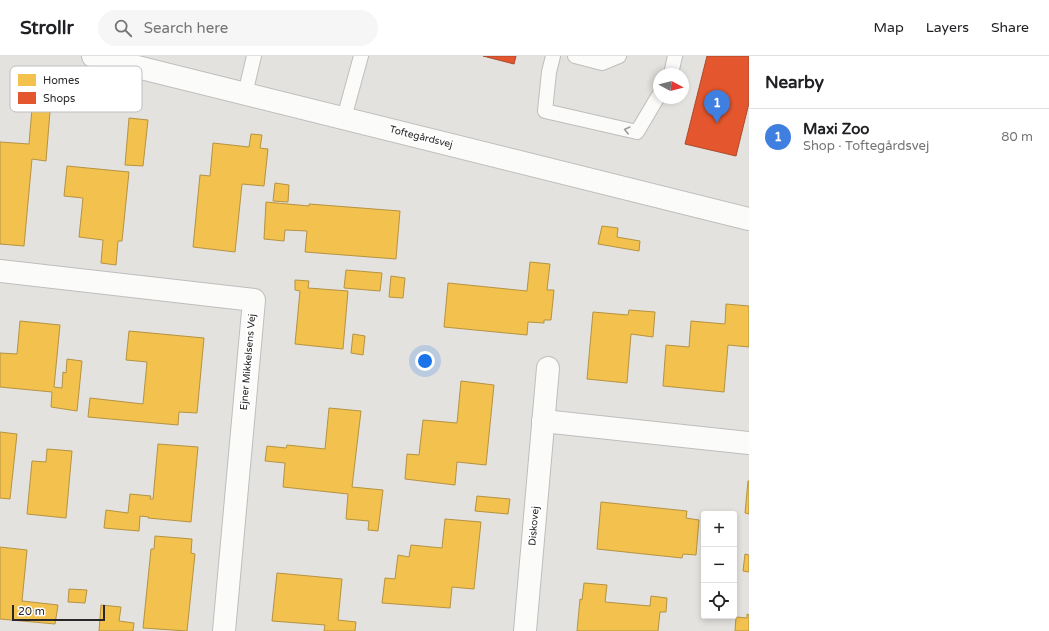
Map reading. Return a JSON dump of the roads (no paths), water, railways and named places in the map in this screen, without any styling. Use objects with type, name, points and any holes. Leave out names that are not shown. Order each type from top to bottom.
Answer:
[{"type":"street","name":"Toftegårdsvej","points":[[101,57],[136,66]]},
{"type":"street","name":"Toftegårdsvej","points":[[142,68],[749,219]]},
{"type":"street","name":"Ejner Mikkelsens Vej","points":[[0,271],[254,300],[224,631]]},
{"type":"street","name":"Diskovej","points":[[525,631],[548,368]]},
{"type":"street","points":[[543,421],[749,443]]},
{"type":"lane","points":[[245,94],[254,56]]},
{"type":"lane","points":[[344,118],[361,56]]},
{"type":"lane","points":[[553,56],[549,72],[546,110],[637,132],[654,104]]},
{"type":"lane","points":[[575,56],[602,63],[619,56]]},
{"type":"lane","points":[[672,68],[675,56]]},
{"type":"place","name":"Maxi Zoo","points":[[717,123]]}]
